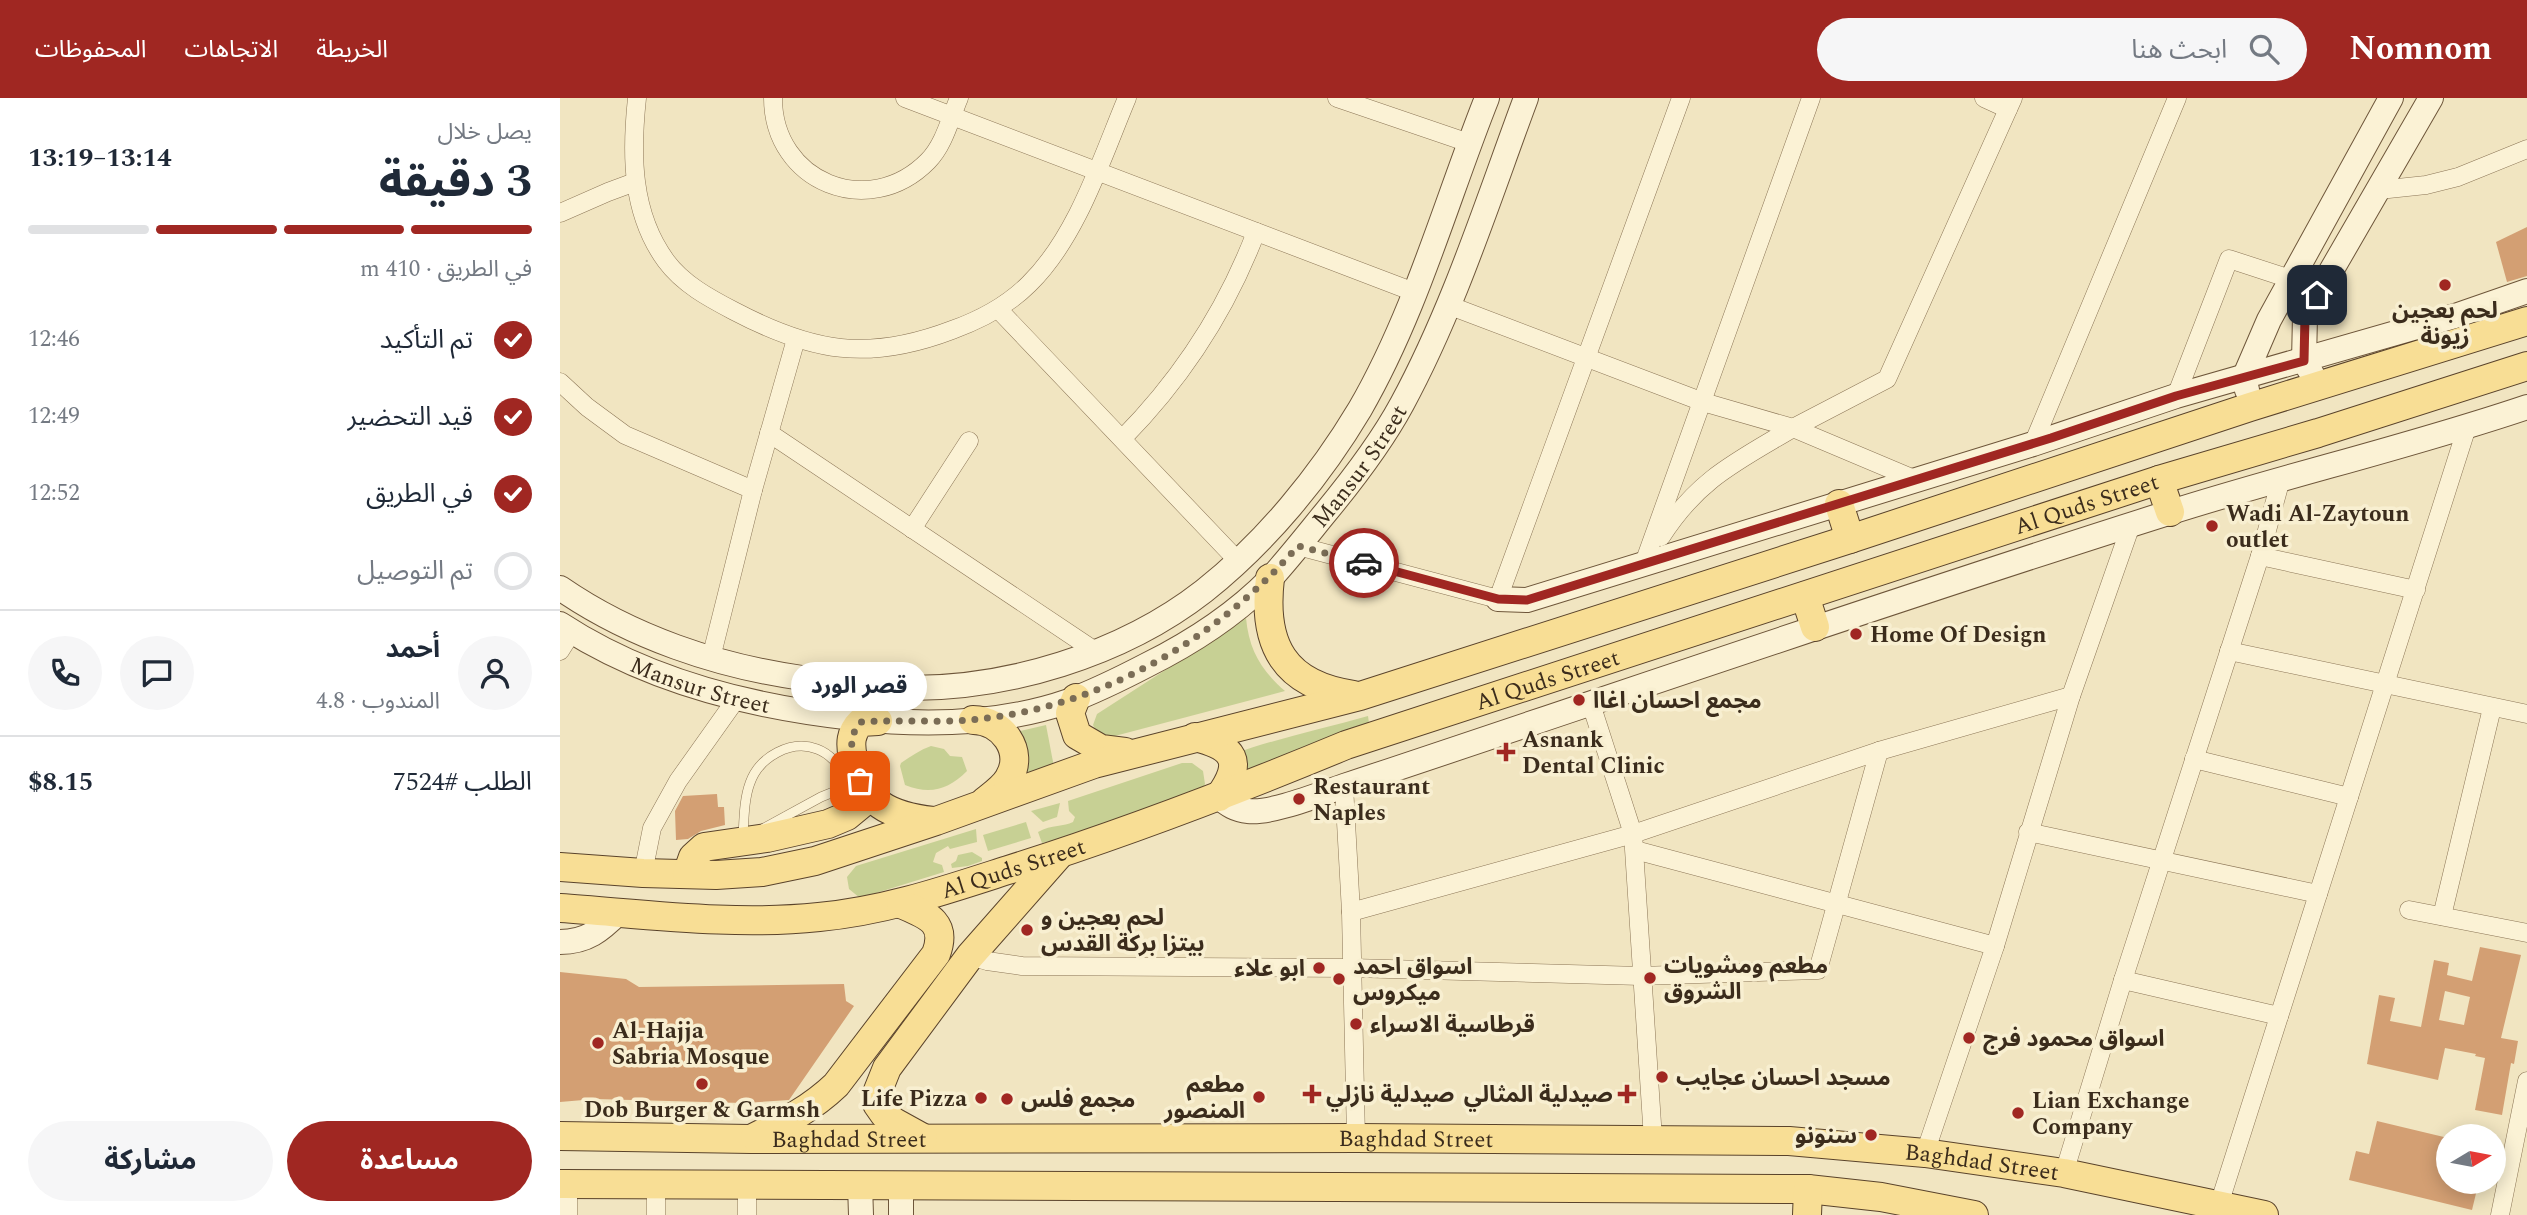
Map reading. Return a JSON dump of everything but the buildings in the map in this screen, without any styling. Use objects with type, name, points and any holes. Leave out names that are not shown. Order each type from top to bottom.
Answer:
[{"type":"main road","name":"Al Quds Street","points":[[560,867],[643,873],[741,874],[815,861],[1132,752],[1360,696],[1850,540],[2250,407],[2527,321]]},
{"type":"main road","name":"Al Quds Street","points":[[560,908],[730,919],[841,914],[901,904],[1060,854],[1219,797],[1346,746],[2159,480],[2318,433],[2527,366]]},
{"type":"main road","points":[[2159,480],[2170,512]]},
{"type":"main road","points":[[1839,504],[1850,540]]},
{"type":"main road","points":[[1270,578],[1268,615],[1273,640],[1280,655],[1290,668],[1320,687],[1360,696]]},
{"type":"main road","points":[[1805,596],[1815,627]]},
{"type":"main road","points":[[1076,698],[1070,713],[1076,735],[1101,749],[1132,752]]},
{"type":"main road","points":[[973,720],[982,720],[1004,732],[1013,754],[1013,767],[1009,778],[980,805]]},
{"type":"main road","points":[[878,721],[861,722],[852,736],[852,754],[861,788],[899,814],[936,821]]},
{"type":"main road","points":[[1195,737],[1218,743],[1233,760],[1228,785],[1219,797]]},
{"type":"main road","points":[[687,874],[693,857],[704,847],[828,824],[847,816],[861,788]]},
{"type":"main road","points":[[925,1139],[894,1122],[877,1104],[877,1093],[887,1068],[970,956],[1060,854]]},
{"type":"main road","points":[[751,1139],[797,1115],[819,1101],[836,1085],[936,954],[941,941],[934,922],[924,914],[901,904]]},
{"type":"main road","name":"Baghdad Street","points":[[560,1136],[751,1139],[1653,1139],[1789,1142],[1925,1153],[2064,1173],[2164,1204],[2264,1215]]},
{"type":"main road","name":"Baghdad Street","points":[[564,1184],[901,1184],[1807,1202],[1881,1197],[1974,1215]]},
{"type":"street","points":[[637,98],[633,136],[635,183],[642,213],[653,240],[667,262],[687,282],[745,316],[796,340],[848,349],[894,348],[938,335],[998,309],[1028,285],[1056,251],[1097,171],[1127,98]]},
{"type":"street","points":[[773,98],[780,135],[799,166],[822,181],[852,190],[876,189],[895,184],[913,174],[935,151],[959,98]]},
{"type":"street","points":[[905,98],[1414,292]]},
{"type":"street","points":[[1337,98],[1469,143]]},
{"type":"street","name":"Mansur Street","points":[[560,589],[640,632],[711,658],[778,675],[846,685],[946,687],[995,681],[1046,670],[1131,636],[1204,591],[1238,561],[1298,496],[1360,409],[1385,360],[1414,292],[1486,98]]},
{"type":"street","name":"Mansur Street","points":[[564,635],[637,666],[737,698],[825,715],[878,721],[936,722],[973,720],[1034,711],[1076,698],[1187,645],[1224,618],[1270,578],[1382,440],[1417,374],[1448,305],[1527,98]]},
{"type":"street","points":[[1498,599],[1681,98]]},
{"type":"street","points":[[1644,563],[1811,98]]},
{"type":"street","points":[[1644,563],[1676,513],[1699,488],[1726,468],[1793,428],[1887,379],[2010,104],[1984,98]]},
{"type":"street","points":[[2033,444],[2177,98]]},
{"type":"street","points":[[2321,386],[2304,361],[2305,316],[2431,98]]},
{"type":"street","points":[[2250,407],[2244,378],[2290,279],[2386,108],[2411,134]]},
{"type":"street","points":[[2379,190],[2426,185],[2458,177],[2527,149]]},
{"type":"street","points":[[560,213],[635,183]]},
{"type":"street","points":[[1123,438],[1165,393],[1201,343],[1232,289],[1256,232]]},
{"type":"street","points":[[2176,396],[2229,259],[2290,279]]},
{"type":"street","points":[[1298,546],[1498,599],[1527,600],[2033,444],[2176,396],[2455,316],[2527,291]]},
{"type":"street","points":[[1448,305],[1703,402],[1793,428],[1914,479]]},
{"type":"street","points":[[998,309],[1238,561]]},
{"type":"street","points":[[711,658],[753,490],[796,340]]},
{"type":"street","points":[[560,382],[587,407],[625,435],[753,490]]},
{"type":"street","points":[[1219,797],[1236,808],[1256,812],[1344,786],[1815,627],[2170,512],[2467,427],[2527,407]]},
{"type":"street","points":[[2217,1209],[2467,427]]},
{"type":"street","points":[[769,433],[1096,651]]},
{"type":"street","points":[[912,529],[969,441]]},
{"type":"street","points":[[2064,1173],[2123,980],[2260,555],[2281,479]]},
{"type":"street","points":[[1925,1153],[1995,946],[2071,696],[2131,525]]},
{"type":"street","points":[[2260,555],[2416,590]]},
{"type":"street","points":[[2229,651],[2492,708],[2526,712]]},
{"type":"street","points":[[1352,912],[1634,842],[1879,751],[2071,696]]},
{"type":"street","points":[[643,873],[652,828],[678,782],[737,698]]},
{"type":"street","points":[[1591,704],[1634,842],[1640,976],[1653,1139]]},
{"type":"street","points":[[2442,916],[2492,708]]},
{"type":"street","points":[[970,956],[1022,966],[1352,968],[1640,976],[1818,970],[1879,751]]},
{"type":"street","points":[[2194,759],[2349,797]]},
{"type":"street","points":[[1344,786],[1352,912],[1356,1138]]},
{"type":"street","points":[[2028,832],[2318,894]]},
{"type":"street","points":[[1634,842],[1835,904],[1995,946]]},
{"type":"street","points":[[2409,910],[2527,933]]},
{"type":"street","points":[[560,942],[588,938],[620,912]]},
{"type":"street","points":[[2123,980],[2279,1016]]},
{"type":"street","points":[[2500,1215],[2522,1134],[2527,1081]]},
{"type":"street","points":[[564,1184],[568,1215]]},
{"type":"street","points":[[656,1184],[656,1215]]},
{"type":"street","points":[[747,1184],[747,1215]]},
{"type":"street","points":[[860,1184],[861,1215]]},
{"type":"street","points":[[901,1184],[901,1215]]},
{"type":"lane","points":[[742,842],[750,781],[759,767],[781,750],[806,746],[819,750],[861,788]]},
{"type":"green space","points":[[1246,618],[1253,650],[1269,675],[1285,691],[1111,737],[1105,738],[1095,729],[1093,725],[1097,714]]},
{"type":"green space","points":[[1368,716],[1370,730],[1242,774],[1234,754],[1283,738]]},
{"type":"green space","points":[[1046,725],[1054,767],[1025,774],[1016,732]]},
{"type":"green space","points":[[931,746],[944,749],[950,756],[962,757],[967,771],[953,783],[938,789],[923,790],[905,785],[901,763]]},
{"type":"green space","points":[[1182,763],[1192,763],[1203,771],[1205,784],[1202,790],[1070,837],[1042,843],[1038,832],[1073,822],[1075,817],[1069,811],[1068,801]]},
{"type":"green space","points":[[1060,803],[1057,817],[1043,822],[1031,811]]},
{"type":"green space","points":[[1026,822],[1031,838],[988,851],[983,835]]},
{"type":"green space","points":[[976,829],[977,842],[950,849],[948,846],[936,853],[933,862],[942,865],[944,872],[860,898],[849,889],[847,877],[856,866]]},
{"type":"green space","points":[[972,852],[982,858],[982,861],[952,868],[951,864],[956,861],[958,855]]},
{"type":"way so far","points":[[860,781],[851,741],[854,729],[861,722],[988,719],[1034,711],[1070,700],[1122,678],[1187,645],[1242,604],[1298,546],[1364,563]]},
{"type":"place","name":"لحم بعجين زيونة","points":[[2445,285]]},
{"type":"place","name":"Wadi Al-Zaytoun outlet","points":[[2212,526]]},
{"type":"place","name":"Home Of Design","points":[[1856,634]]},
{"type":"place","name":"مجمع احسان اغاا","points":[[1579,700]]},
{"type":"place","name":"Asnank Dental Clinic","points":[[1506,752]]},
{"type":"place","name":"قصر الورد","points":[[860,781]]},
{"type":"place","name":"Restaurant Naples","points":[[1299,799]]},
{"type":"place","name":"لحم بعجين و بيتزا بركة القدس","points":[[1027,930]]},
{"type":"place","name":"ابو علاء","points":[[1319,968]]},
{"type":"place","name":"مطعم ومشويات الشروق","points":[[1650,978]]},
{"type":"place","name":"اسواق احمد ميكروس","points":[[1339,979]]},
{"type":"place","name":"قرطاسية الاسراء","points":[[1356,1024]]},
{"type":"place","name":"اسواق محمود فرج","points":[[1969,1038]]},
{"type":"place","name":"Al-Hajja Sabria Mosque","points":[[598,1043]]},
{"type":"place","name":"مسجد احسان عجايب","points":[[1662,1077]]},
{"type":"place","name":"Dob Burger & Garmsh","points":[[702,1084]]},
{"type":"place","name":"صيدلية نازلي","points":[[1312,1094]]},
{"type":"place","name":"صيدلية المثالي","points":[[1627,1094]]},
{"type":"place","name":"مطعم المنصور","points":[[1259,1097]]},
{"type":"place","name":"Life Pizza","points":[[981,1098]]},
{"type":"place","name":"مجمع فلس","points":[[1007,1099]]},
{"type":"place","name":"Lian Exchange Company","points":[[2018,1113]]},
{"type":"place","name":"سنونو","points":[[1871,1135]]},
{"type":"route","points":[[1364,563],[1498,599],[1527,600],[2087,427],[2176,396],[2304,361],[2305,316],[2317,295]]}]
